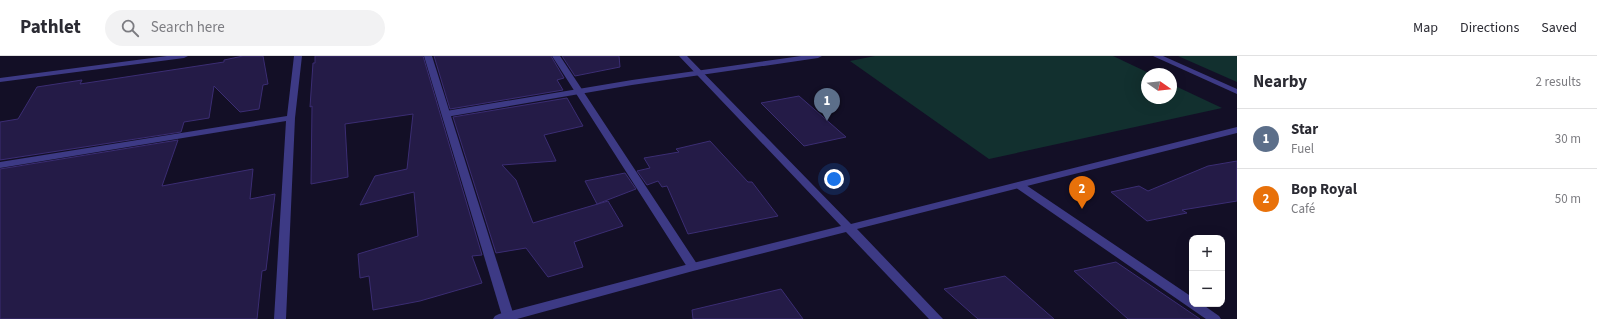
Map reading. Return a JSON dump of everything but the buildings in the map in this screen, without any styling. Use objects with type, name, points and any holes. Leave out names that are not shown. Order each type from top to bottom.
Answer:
[{"type":"street","points":[[0,80],[148,58],[184,56]]},
{"type":"street","points":[[280,319],[291,118],[298,56]]},
{"type":"street","points":[[428,56],[504,318],[693,268],[1237,130]]},
{"type":"street","points":[[556,56],[693,268]]},
{"type":"street","points":[[683,56],[937,319]]},
{"type":"street","points":[[446,114],[577,90],[818,56]]},
{"type":"street","points":[[1157,56],[1237,92]]},
{"type":"street","points":[[0,165],[291,118]]},
{"type":"street","points":[[1020,185],[1189,302]]},
{"type":"street","points":[[1197,307],[1215,319]]},
{"type":"green space","points":[[875,56],[1113,56],[1141,69],[1141,104],[1177,104],[1177,87],[1222,108],[989,159],[850,61]]},
{"type":"green space","points":[[1178,56],[1237,56],[1237,82]]},
{"type":"place","name":"Star","points":[[827,121]]},
{"type":"place","name":"Bop Royal","points":[[1082,209]]}]
